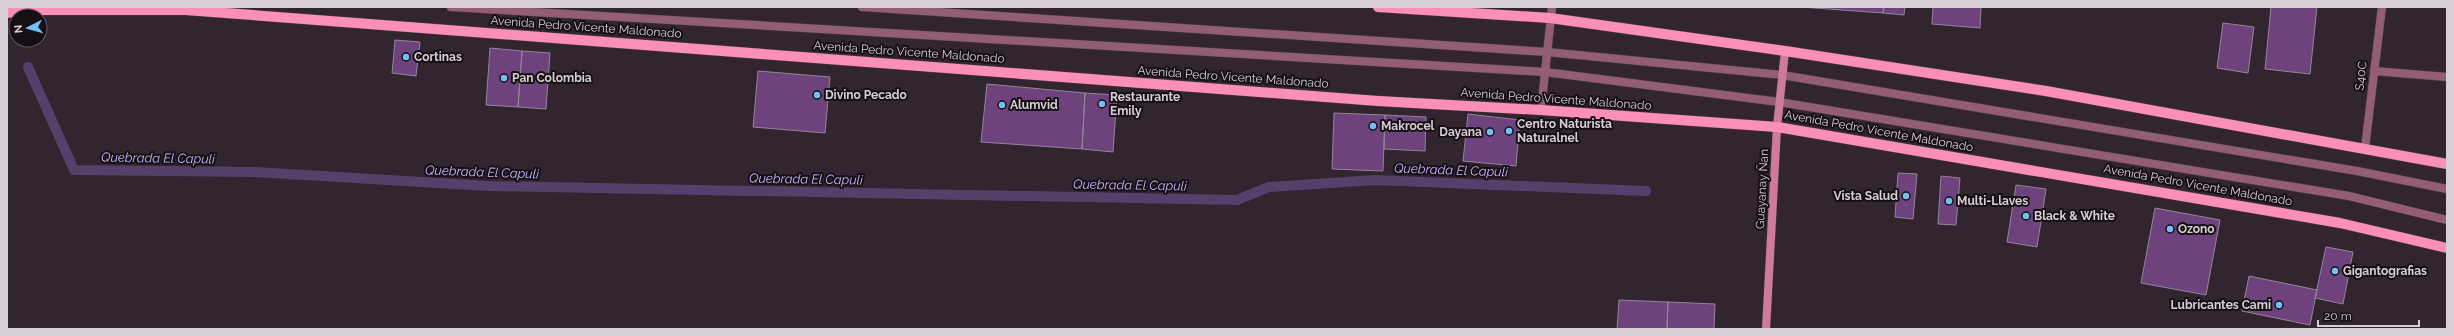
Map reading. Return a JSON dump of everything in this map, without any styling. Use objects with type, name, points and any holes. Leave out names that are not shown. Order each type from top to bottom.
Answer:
[{"type":"main road","points":[[1378,7],[1550,18],[1785,51],[2046,91],[2447,164]]},
{"type":"main road","name":"Avenida Pedro Vicente Maldonado","points":[[7,13],[23,10],[186,10],[1378,101],[1541,110],[1777,127],[2340,222],[2447,248]]},
{"type":"main road","name":"Guayanay Ñan","points":[[1766,329],[1777,127],[1785,51]]},
{"type":"street","points":[[451,7],[1545,72],[1779,102],[2349,196],[2447,220]]},
{"type":"street","points":[[862,7],[1547,52],[1782,75],[2357,171],[2447,189]]},
{"type":"street","points":[[1541,110],[1552,7]]},
{"type":"street","name":"S40C","points":[[2365,148],[2382,7]]},
{"type":"street","points":[[2374,71],[2447,77]]},
{"type":"building","points":[[1801,7],[1884,7],[1883,13]]},
{"type":"building","points":[[1884,7],[1905,7],[1904,15],[1883,13]]},
{"type":"building","points":[[1933,7],[1981,7],[1980,28],[1932,24]]},
{"type":"building","points":[[2271,7],[2317,7],[2310,74],[2265,69]]},
{"type":"building","points":[[2223,23],[2254,27],[2248,73],[2217,68]]},
{"type":"building","name":"Cortinas","points":[[395,40],[420,42],[416,76],[392,73]]},
{"type":"building","name":"Pan Colombia","points":[[490,48],[522,51],[518,107],[486,105]]},
{"type":"building","points":[[522,51],[550,53],[546,109],[518,107]]},
{"type":"building","points":[[758,71],[830,77],[825,133],[753,127]]},
{"type":"building","points":[[987,84],[1085,93],[1082,149],[981,142]]},
{"type":"building","points":[[1085,93],[1117,95],[1113,152],[1082,149]]},
{"type":"building","points":[[1334,113],[1385,115],[1383,171],[1332,169]]},
{"type":"building","points":[[1468,114],[1520,120],[1516,166],[1463,161]]},
{"type":"building","points":[[1385,115],[1426,117],[1425,151],[1384,149]]},
{"type":"building","name":"Vista Salud","points":[[1898,173],[1917,174],[1913,219],[1895,217]]},
{"type":"building","name":"Multi-Llaves","points":[[1941,176],[1960,178],[1956,225],[1938,224]]},
{"type":"building","name":"Black & White","points":[[2016,185],[2046,189],[2037,247],[2007,242]]},
{"type":"building","points":[[2155,208],[2220,220],[2206,295],[2141,283]]},
{"type":"building","name":"Gigantografias","points":[[2326,247],[2353,252],[2343,304],[2315,298]]},
{"type":"building","name":"Lubricantes Cami","points":[[2249,276],[2317,290],[2310,325],[2242,311]]},
{"type":"building","points":[[1619,300],[1668,302],[1667,329],[1617,329]]},
{"type":"building","points":[[1668,302],[1715,304],[1714,329],[1667,329]]},
{"type":"waterway","name":"Quebrada El Capuli","points":[[28,67],[74,170],[255,172],[488,186],[1237,200],[1269,187],[1375,180],[1646,191]]},
{"type":"place","name":"Cortinas","points":[[406,57]]},
{"type":"place","name":"Pan Colombia","points":[[504,78]]},
{"type":"place","name":"Divino Pecado","points":[[817,95]]},
{"type":"place","name":"Restaurante Emily","points":[[1102,104]]},
{"type":"place","name":"Alumvid","points":[[1002,105]]},
{"type":"place","name":"Makrocel","points":[[1373,126]]},
{"type":"place","name":"Centro Naturista Naturalnel","points":[[1509,131]]},
{"type":"place","name":"Dayana","points":[[1490,132]]},
{"type":"place","name":"Vista Salud","points":[[1906,196]]},
{"type":"place","name":"Multi-Llaves","points":[[1949,201]]},
{"type":"place","name":"Black & White","points":[[2026,216]]},
{"type":"place","name":"Ozono","points":[[2170,229]]},
{"type":"place","name":"Gigantografias","points":[[2335,271]]},
{"type":"place","name":"Lubricantes Cami","points":[[2279,305]]}]
